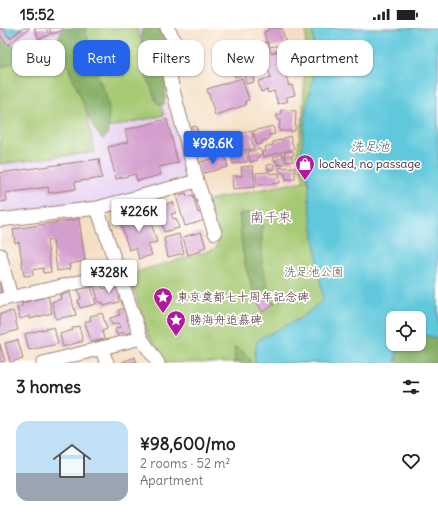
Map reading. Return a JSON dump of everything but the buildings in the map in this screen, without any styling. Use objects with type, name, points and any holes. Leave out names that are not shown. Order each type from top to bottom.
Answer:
[{"type":"street","points":[[167,28],[178,46],[178,50],[169,68],[172,86],[197,181],[215,233]]},
{"type":"street","points":[[0,220],[97,208],[197,181]]},
{"type":"street","points":[[97,208],[120,272],[141,338],[158,363]]},
{"type":"street","points":[[0,255],[6,298],[120,272]]},
{"type":"street","points":[[43,363],[141,338]]},
{"type":"street","points":[[101,348],[107,363]]},
{"type":"shaded area","points":[[0,28],[158,28],[156,40],[138,40],[138,76],[157,76],[192,179],[93,204],[0,216]]},
{"type":"green space","points":[[64,28],[85,28],[88,40],[73,40],[73,76],[98,76],[106,95],[109,109],[108,133],[103,140],[94,129],[65,60],[65,40],[60,40],[58,37]]},
{"type":"green space","points":[[80,28],[137,28],[141,40],[138,40],[138,76],[152,76],[164,115],[104,129],[91,76],[130,76],[130,40],[83,40]]},
{"type":"green space","points":[[144,28],[164,28],[166,32],[166,40],[142,40],[141,31]]},
{"type":"green space","name":"洗足池","points":[[306,28],[438,28],[438,363],[166,363],[148,335],[129,274],[215,249],[219,240],[208,200],[304,181],[297,154],[303,116],[304,76],[373,76],[373,40],[306,40]]},
{"type":"green space","points":[[0,34],[2,34],[12,43],[12,64],[0,67]]},
{"type":"green space","points":[[73,49],[73,76],[79,76],[95,152],[0,164],[0,62],[12,60],[12,76],[65,76],[65,50]]},
{"type":"green space","points":[[147,76],[164,76],[166,95],[164,105],[157,103]]},
{"type":"green space","points":[[262,211],[262,264],[268,288],[254,293],[246,268],[242,248],[239,214]]},
{"type":"green space","points":[[426,331],[438,334],[438,363],[398,363],[395,351],[426,351]]},
{"type":"green space","points":[[234,347],[250,358],[251,363],[233,363],[235,361]]},
{"type":"water","points":[[2,28],[23,28],[10,38]]},
{"type":"water","name":"洗足池","points":[[313,28],[438,28],[438,338],[426,335],[426,311],[386,311],[386,351],[397,351],[395,363],[255,363],[257,341],[301,318],[323,300],[309,200],[309,183],[301,156],[306,108],[313,76],[373,76],[373,40],[313,40]]},
{"type":"place","name":"locked, no passage","points":[[305,181]]},
{"type":"place","name":"東京奠都七十周年記念碑","points":[[163,314]]},
{"type":"place","name":"勝海舟追慕碑","points":[[176,337]]},
{"type":"district","name":"南千束","points":[[271,217]]},
{"type":"park label","name":"洗足池公園","points":[[314,272]]}]
